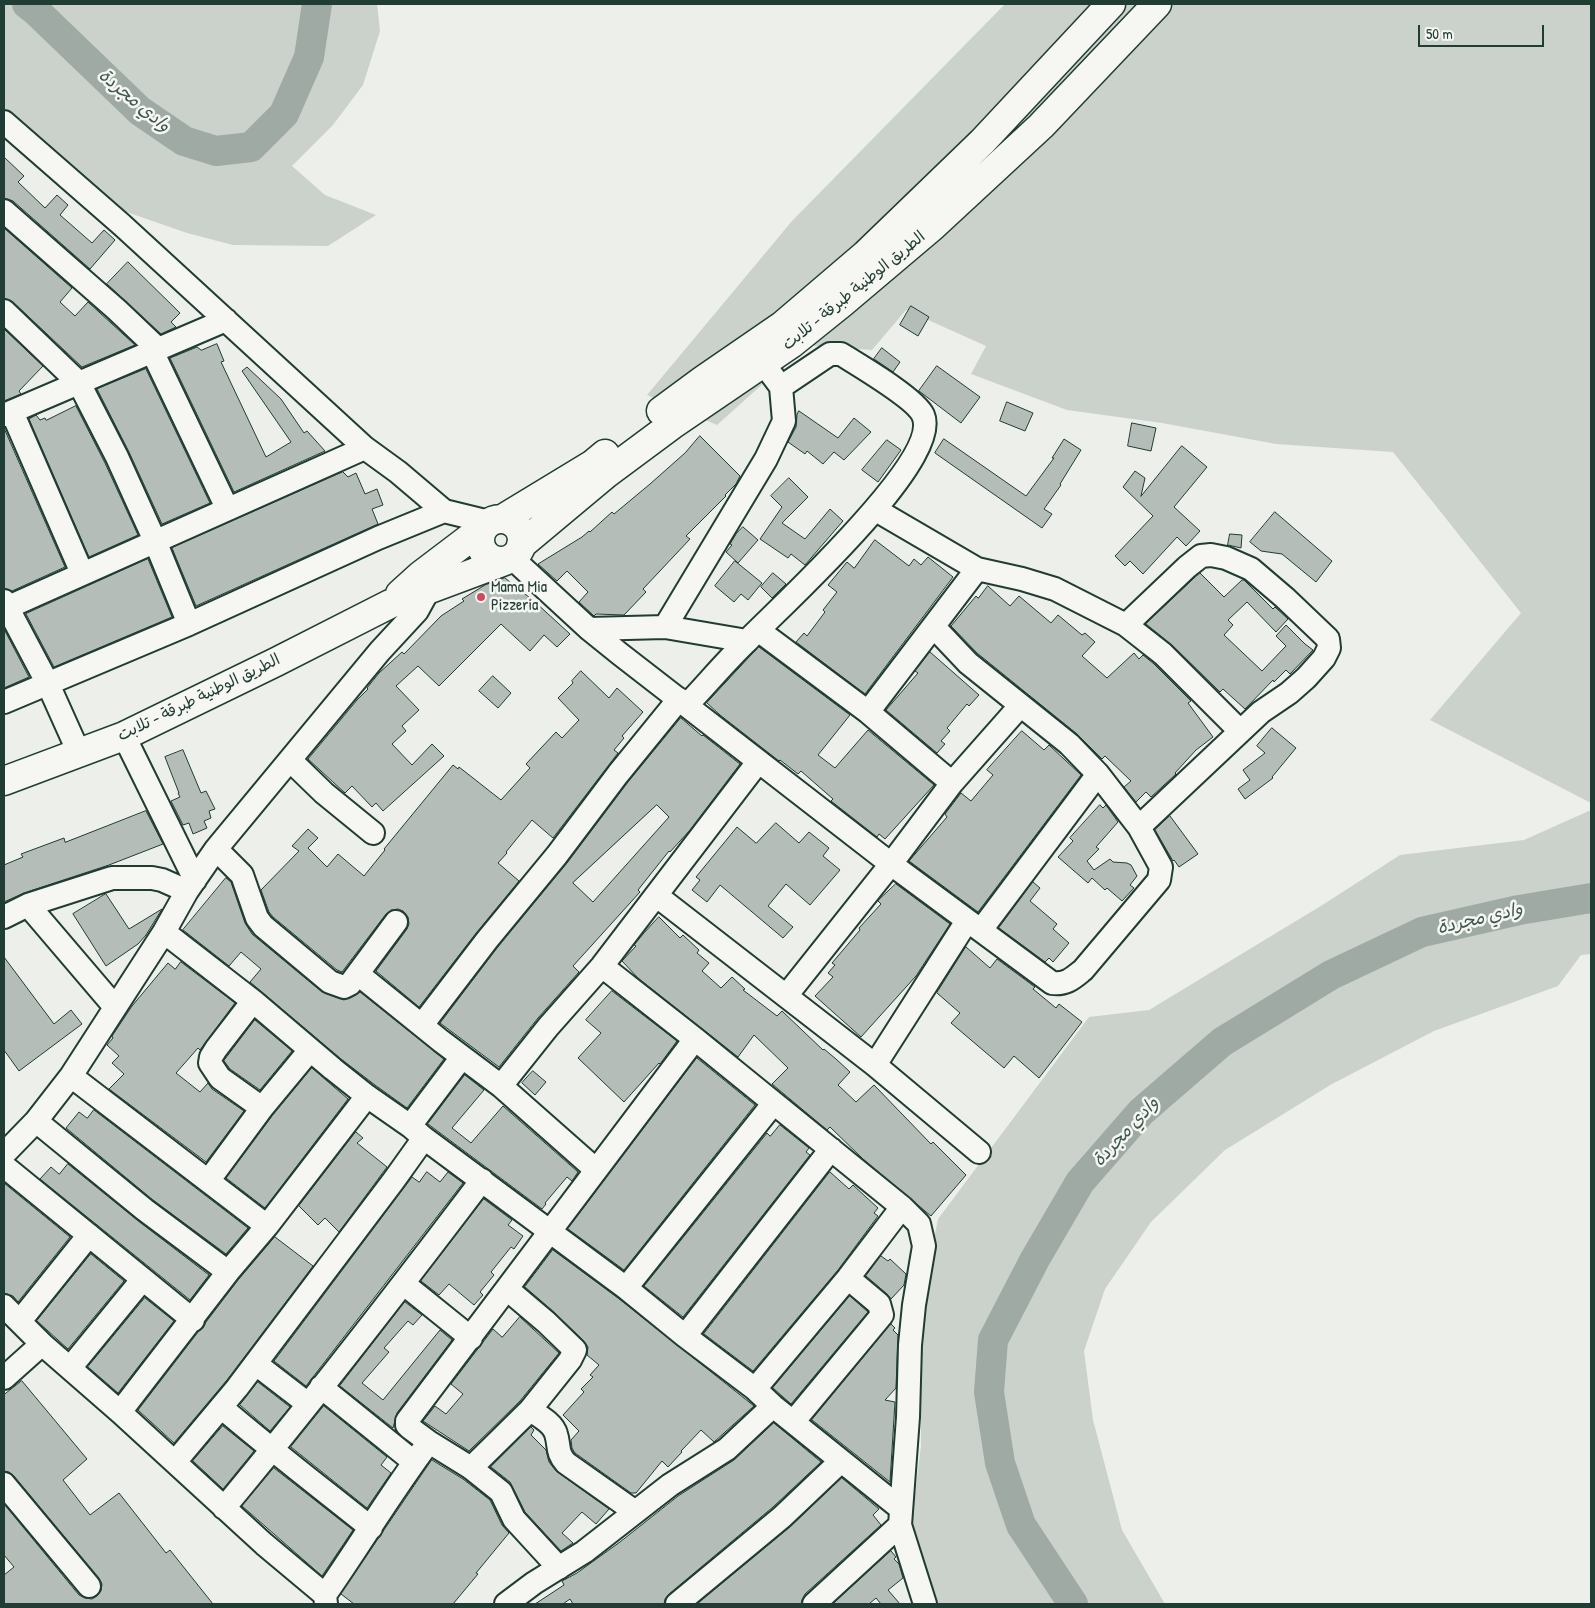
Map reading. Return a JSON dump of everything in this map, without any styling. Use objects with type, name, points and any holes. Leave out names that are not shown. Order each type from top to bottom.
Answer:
[{"type":"main road","name":"الطريق الوطنية طبرقة - تلابت","points":[[4,781],[124,736],[390,604],[424,583],[492,523],[593,464],[703,380],[784,325],[865,255],[975,149],[1111,4]]},
{"type":"main road","name":"الطريق الوطنية طبرقة - تلابت","points":[[424,583],[513,555],[606,474],[672,425],[791,344],[933,226],[1041,126],[1157,4]]},
{"type":"main road","points":[[492,523],[516,525],[522,538],[513,555],[491,559],[481,548],[480,541],[492,523]]},
{"type":"street","points":[[4,122],[122,225],[364,448],[398,472],[444,511],[492,523]]},
{"type":"street","points":[[4,210],[117,310],[155,350],[177,405],[227,508]]},
{"type":"street","points":[[4,311],[79,383],[155,541],[189,624]]},
{"type":"street","points":[[82,573],[8,414],[226,320]]},
{"type":"street","points":[[422,1025],[487,940],[557,855],[618,774],[683,702],[806,584],[876,510],[919,447],[925,431],[923,416],[912,401],[841,354],[830,354],[781,387]]},
{"type":"street","points":[[665,627],[766,459],[784,420],[781,387],[764,363]]},
{"type":"street","points":[[79,753],[48,684],[5,605],[82,573],[364,448]]},
{"type":"street","points":[[876,510],[977,569],[1055,589],[1126,625],[1163,654],[1240,731]]},
{"type":"street","points":[[4,702],[189,624],[378,538],[444,511]]},
{"type":"street","points":[[513,555],[588,629],[758,762],[891,864],[1052,982],[1060,984],[1068,982],[1083,970],[1159,880],[1161,867],[1138,827],[1098,774],[1069,744],[968,663],[934,627]]},
{"type":"street","points":[[1126,625],[1201,556],[1211,555],[1226,558],[1251,569],[1328,639],[1329,648],[1324,658],[1306,678],[1289,693],[1261,712],[1138,827]]},
{"type":"street","points":[[868,712],[977,569]]},
{"type":"street","points":[[4,1154],[36,1121],[71,1076],[164,932],[191,885],[216,849],[380,650],[417,611],[424,583]]},
{"type":"street","points":[[588,629],[665,627],[752,635],[868,712],[952,783]]},
{"type":"street","points":[[786,996],[891,864],[952,783],[1020,706]]},
{"type":"street","points":[[124,736],[191,885]]},
{"type":"street","points":[[290,760],[324,793],[373,833]]},
{"type":"street","points":[[501,1086],[548,1027],[602,966],[758,762]]},
{"type":"street","points":[[875,1066],[974,925],[1098,774]]},
{"type":"street","points":[[216,849],[242,875],[255,913],[264,926],[330,982],[344,987],[350,984],[396,922]]},
{"type":"street","points":[[4,917],[28,905],[112,878],[152,878],[191,885]]},
{"type":"street","points":[[657,896],[875,1066],[979,1152]]},
{"type":"street","points":[[28,905],[115,1007]]},
{"type":"street","points":[[164,932],[253,1001],[367,1096],[626,1288],[755,1389],[841,1461],[900,1517]]},
{"type":"street","points":[[602,966],[831,1149],[902,1207],[919,1224],[924,1246],[914,1305],[910,1345],[908,1417],[900,1517],[907,1552],[925,1604]]},
{"type":"street","points":[[358,974],[501,1086],[595,1169]]},
{"type":"street","points":[[253,1001],[216,1049],[211,1057],[210,1064],[220,1078],[262,1108]]},
{"type":"street","points":[[559,1568],[514,1519],[501,1492],[471,1468],[410,1428],[407,1421],[471,1338],[595,1169],[695,1039]]},
{"type":"street","points":[[209,1180],[262,1108],[310,1050]]},
{"type":"street","points":[[175,1462],[256,1364],[394,1180],[417,1132],[462,1057]]},
{"type":"street","points":[[71,1076],[267,1226]]},
{"type":"street","points":[[120,1412],[367,1096]]},
{"type":"street","points":[[626,1288],[773,1104]]},
{"type":"street","points":[[36,1121],[145,1210],[228,1272]]},
{"type":"street","points":[[685,1336],[831,1149]]},
{"type":"street","points":[[4,1166],[193,1320]]},
{"type":"street","points":[[224,1508],[272,1451],[404,1284],[482,1180]]},
{"type":"street","points":[[755,1389],[848,1278],[902,1207]]},
{"type":"street","points":[[89,1235],[12,1313],[42,1344],[120,1412],[325,1600],[414,1462],[429,1442]]},
{"type":"street","points":[[794,1421],[882,1314],[879,1304],[848,1278]]},
{"type":"street","points":[[70,1368],[142,1280]]},
{"type":"street","points":[[404,1284],[471,1338]]},
{"type":"street","points":[[471,1468],[530,1410],[570,1360],[574,1350],[546,1322],[507,1289]]},
{"type":"street","points":[[4,1378],[42,1344]]},
{"type":"street","points":[[256,1364],[314,1396],[414,1462]]},
{"type":"street","points":[[506,1604],[534,1583],[584,1552],[670,1485],[727,1449],[774,1406]]},
{"type":"street","points":[[221,1408],[272,1451],[371,1528]]},
{"type":"street","points":[[530,1410],[553,1427],[556,1433],[558,1452],[566,1463],[634,1512]]},
{"type":"street","points":[[677,1604],[782,1517],[841,1461]]},
{"type":"street","points":[[4,1484],[89,1586]]},
{"type":"street","points":[[814,1604],[900,1517]]},
{"type":"shaded area","points":[[4,4],[377,4],[380,31],[363,85],[333,125],[292,166],[325,195],[376,215],[328,246],[233,245],[187,233],[118,209],[4,116]]},
{"type":"shaded area","points":[[1005,4],[1591,4],[1591,803],[1430,720],[1521,613],[1393,452],[1276,444],[1162,423],[1067,410],[971,374],[986,346],[906,310],[872,350],[806,345],[717,425],[647,395],[792,221]]},
{"type":"shaded area","points":[[1591,810],[1591,954],[1581,955],[1558,986],[1434,1031],[1332,1084],[1225,1150],[1151,1222],[1105,1289],[1084,1351],[1093,1420],[1122,1530],[1165,1604],[936,1604],[911,1525],[921,1446],[921,1304],[938,1219],[1089,1017],[1149,1010],[1324,904],[1400,855],[1524,840]]},
{"type":"building","points":[[4,157],[24,176],[18,182],[45,208],[57,195],[68,205],[60,215],[92,243],[104,230],[115,240],[90,269],[13,201],[4,198]]},
{"type":"building","points":[[4,228],[72,288],[60,302],[75,316],[88,302],[135,345],[82,367],[13,302],[4,298]]},
{"type":"building","points":[[128,262],[180,313],[171,322],[176,327],[161,334],[107,284]]},
{"type":"building","points":[[911,306],[929,317],[918,336],[900,325]]},
{"type":"building","points":[[4,329],[43,366],[19,391],[21,394],[4,401]]},
{"type":"building","points":[[217,344],[224,361],[221,362],[266,457],[291,442],[242,371],[247,367],[281,399],[304,433],[307,431],[325,451],[234,492],[170,358],[197,347],[201,350]]},
{"type":"building","points":[[882,348],[900,362],[893,372],[874,359]]},
{"type":"building","points":[[937,366],[980,397],[961,423],[919,391]]},
{"type":"building","points":[[146,369],[210,503],[162,524],[129,452],[97,389]]},
{"type":"building","points":[[1007,402],[1033,413],[1025,431],[1000,421]]},
{"type":"building","points":[[76,406],[138,535],[89,557],[29,419],[36,415],[40,420],[45,418],[46,420]]},
{"type":"building","points":[[799,411],[838,438],[854,418],[871,432],[844,460],[834,452],[823,464],[807,451],[805,454],[788,442],[796,427]]},
{"type":"building","points":[[1132,423],[1156,428],[1151,451],[1128,446]]},
{"type":"building","points":[[4,428],[65,567],[12,591],[4,588]]},
{"type":"building","points":[[700,436],[740,476],[736,484],[686,536],[690,539],[643,589],[646,592],[624,615],[596,614],[594,616],[579,602],[588,592],[567,571],[557,581],[538,564],[590,532],[612,512],[614,514],[685,453]]},
{"type":"building","points":[[944,439],[1026,496],[1054,458],[1052,458],[1064,439],[1081,450],[1061,485],[1044,509],[1052,514],[1042,528],[935,453]]},
{"type":"building","points":[[887,440],[901,450],[878,482],[862,470]]},
{"type":"building","points":[[1182,446],[1207,467],[1174,507],[1200,531],[1186,546],[1177,537],[1143,574],[1130,561],[1125,566],[1115,556],[1153,516],[1123,487],[1135,471],[1145,478],[1141,496]]},
{"type":"building","points":[[343,472],[348,477],[356,473],[365,494],[377,489],[383,505],[372,509],[378,524],[196,606],[172,548]]},
{"type":"building","points":[[789,478],[808,497],[782,523],[805,539],[830,509],[843,521],[805,565],[791,554],[788,558],[760,539],[782,507],[771,496]]},
{"type":"building","points":[[1275,512],[1332,561],[1316,582],[1282,554],[1261,551],[1250,542]]},
{"type":"building","points":[[743,527],[758,540],[738,563],[726,552],[732,545],[730,544],[736,534]]},
{"type":"building","points":[[1230,534],[1242,535],[1241,548],[1228,545]]},
{"type":"building","points":[[875,540],[909,566],[914,559],[921,565],[928,557],[953,577],[865,694],[796,642],[804,633],[807,636],[837,592],[828,585],[847,562],[854,568]]},
{"type":"building","points":[[148,559],[172,617],[54,667],[26,614]]},
{"type":"building","points":[[735,561],[762,583],[748,600],[741,594],[734,602],[715,586]]},
{"type":"building","points":[[773,573],[786,584],[772,598],[761,587]]},
{"type":"building","points":[[1200,573],[1224,597],[1244,580],[1273,609],[1275,607],[1288,619],[1276,632],[1247,602],[1228,620],[1233,625],[1224,635],[1262,671],[1286,646],[1276,636],[1286,625],[1313,650],[1290,674],[1286,670],[1274,682],[1273,680],[1245,709],[1223,689],[1220,692],[1172,645],[1146,624]]},
{"type":"building","points":[[505,578],[570,634],[557,647],[544,635],[530,651],[501,624],[439,686],[418,666],[396,686],[419,710],[402,726],[406,731],[392,744],[412,765],[432,744],[444,756],[383,811],[376,803],[372,807],[352,786],[345,793],[308,759],[368,689],[379,673],[402,652],[404,654],[441,616],[464,601],[462,599],[485,585]]},
{"type":"building","points":[[988,586],[1010,606],[1019,596],[1051,623],[1058,615],[1082,635],[1085,633],[1095,642],[1082,656],[1107,678],[1134,653],[1139,659],[1143,655],[1191,701],[1188,703],[1213,737],[1196,750],[1176,774],[1151,797],[1146,792],[1136,802],[1124,787],[1131,781],[1105,756],[1102,759],[1077,734],[977,653],[951,626],[976,596],[978,598]]},
{"type":"building","points":[[4,629],[29,677],[4,688]]},
{"type":"building","points":[[759,647],[850,715],[818,755],[835,768],[868,730],[934,785],[885,839],[879,834],[877,837],[831,801],[833,799],[801,771],[798,774],[779,761],[707,703]]},
{"type":"building","points":[[930,652],[979,695],[969,706],[967,704],[947,728],[950,731],[941,741],[945,744],[937,753],[886,710],[918,673],[915,671]]},
{"type":"building","points":[[581,671],[609,698],[617,688],[643,712],[622,736],[624,738],[614,750],[618,753],[553,838],[532,820],[506,852],[498,863],[519,881],[419,1007],[376,971],[407,929],[409,924],[408,917],[403,911],[398,909],[391,910],[386,914],[342,972],[337,970],[269,912],[261,890],[299,851],[292,846],[308,829],[318,838],[308,848],[327,867],[338,854],[364,876],[453,765],[458,769],[459,767],[501,800],[530,768],[526,764],[556,732],[562,738],[579,720],[558,698],[573,683],[572,681]]},
{"type":"building","points":[[493,676],[511,693],[498,708],[479,691]]},
{"type":"building","points":[[681,718],[740,764],[690,830],[669,851],[638,890],[640,892],[573,966],[579,972],[538,1018],[499,1067],[440,1023],[497,948],[567,863],[628,782]],"holes":[[[657,805],[669,817],[593,902],[573,883]]]},
{"type":"building","points":[[1272,728],[1296,748],[1273,778],[1245,799],[1238,789],[1250,780],[1243,770],[1265,753],[1257,746]]},
{"type":"building","points":[[1022,731],[1044,750],[1049,745],[1081,775],[978,912],[909,861],[947,817],[945,814],[961,793],[971,801],[993,775],[987,770]]},
{"type":"building","points":[[183,750],[201,793],[206,791],[215,809],[209,811],[211,818],[204,821],[207,828],[193,834],[189,823],[183,825],[171,801],[180,797],[165,757]]},
{"type":"building","points":[[1100,805],[1103,808],[1106,805],[1118,822],[1096,847],[1099,849],[1087,861],[1094,870],[1110,859],[1113,862],[1131,865],[1137,876],[1130,885],[1134,888],[1122,901],[1107,888],[1105,890],[1092,878],[1088,883],[1058,857],[1073,841],[1070,838]]},
{"type":"building","points":[[146,811],[163,844],[109,865],[24,893],[4,902],[4,865],[23,857],[21,854],[64,838],[65,842]]},
{"type":"building","points":[[1170,816],[1198,854],[1179,867],[1173,861],[1155,830]]},
{"type":"building","points":[[776,823],[799,843],[809,832],[829,848],[823,856],[840,870],[810,905],[786,884],[768,906],[793,927],[783,938],[720,885],[707,902],[692,890],[700,880],[696,877],[737,827],[756,843]]},
{"type":"building","points":[[226,878],[231,882],[245,923],[252,934],[322,992],[344,1000],[360,992],[444,1059],[407,1108],[341,1059],[250,982],[261,969],[241,952],[229,966],[183,930]]},
{"type":"building","points":[[1033,882],[1040,888],[1030,901],[1057,924],[1053,929],[1069,943],[1053,962],[1049,958],[1045,962],[999,928]]},
{"type":"building","points":[[896,884],[950,924],[916,976],[861,1037],[815,996],[833,977],[828,973],[835,965],[832,963],[860,930],[859,928],[881,904],[878,901]]},
{"type":"building","points":[[106,894],[129,929],[162,909],[146,935],[138,944],[106,966],[73,914]]},
{"type":"building","points":[[659,917],[680,938],[683,935],[699,950],[697,953],[709,963],[702,971],[721,988],[732,977],[745,989],[743,990],[777,1016],[782,1011],[823,1050],[850,1072],[838,1085],[856,1102],[874,1085],[931,1144],[933,1142],[966,1175],[931,1216],[863,1159],[830,1127],[827,1130],[772,1084],[788,1068],[754,1035],[738,1057],[638,978],[622,961]]},
{"type":"building","points":[[966,947],[990,968],[997,959],[1035,987],[1033,989],[1056,1008],[1059,1004],[1082,1022],[1039,1078],[1014,1056],[1004,1068],[951,1023],[960,1013],[937,993]]},
{"type":"building","points":[[4,957],[54,1024],[71,1010],[82,1024],[19,1071],[4,1050]]},
{"type":"building","points":[[181,962],[235,1003],[200,1050],[198,1048],[176,1073],[200,1092],[208,1083],[212,1089],[244,1111],[206,1162],[109,1089],[124,1074],[112,1063],[119,1056],[107,1045],[113,1038],[112,1036],[132,1006],[168,963],[175,969]]},
{"type":"building","points":[[612,991],[677,1041],[660,1064],[624,1102],[578,1058],[601,1033],[586,1020]]},
{"type":"building","points":[[255,1020],[292,1051],[260,1090],[230,1069],[224,1061]]},
{"type":"building","points":[[697,1058],[755,1105],[624,1270],[568,1229]]},
{"type":"building","points":[[312,1068],[348,1099],[265,1208],[226,1178],[272,1116]]},
{"type":"building","points":[[533,1071],[546,1082],[535,1095],[522,1083]]},
{"type":"building","points":[[465,1075],[484,1090],[452,1128],[471,1143],[503,1106],[578,1172],[572,1181],[567,1177],[542,1209],[428,1124]]},
{"type":"building","points":[[94,1110],[248,1228],[226,1254],[153,1200],[66,1128],[79,1112],[87,1118]]},
{"type":"building","points":[[780,1125],[809,1148],[806,1152],[810,1155],[683,1317],[644,1286],[767,1133],[770,1136]]},
{"type":"building","points":[[356,1132],[363,1138],[357,1143],[387,1167],[339,1232],[325,1218],[318,1225],[299,1206]]},
{"type":"building","points":[[68,1164],[209,1275],[190,1300],[40,1179],[51,1167],[59,1174]]},
{"type":"building","points":[[427,1172],[440,1182],[448,1172],[463,1183],[306,1386],[274,1361],[412,1177],[419,1182]]},
{"type":"building","points":[[830,1172],[849,1189],[853,1185],[878,1208],[874,1213],[878,1216],[838,1270],[753,1371],[704,1334]]},
{"type":"building","points":[[4,1183],[70,1237],[18,1302],[13,1296],[4,1293]]},
{"type":"building","points":[[484,1199],[512,1220],[508,1225],[523,1236],[514,1249],[511,1247],[491,1272],[494,1275],[480,1292],[483,1295],[474,1305],[449,1284],[439,1295],[421,1281]]},
{"type":"building","points":[[275,1237],[313,1266],[227,1380],[174,1443],[138,1410],[203,1328],[238,1280]]},
{"type":"building","points":[[553,1250],[618,1298],[754,1406],[714,1442],[701,1430],[668,1467],[662,1461],[636,1493],[631,1493],[575,1453],[572,1448],[571,1440],[579,1431],[563,1415],[584,1392],[581,1389],[593,1377],[590,1375],[599,1365],[587,1355],[588,1347],[584,1341],[525,1287]]},
{"type":"building","points":[[91,1254],[124,1281],[68,1349],[37,1321]]},
{"type":"building","points":[[881,1256],[888,1261],[890,1259],[906,1274],[904,1285],[891,1299],[866,1276]]},
{"type":"building","points":[[850,1296],[868,1312],[791,1404],[773,1388]]},
{"type":"building","points":[[145,1298],[174,1321],[118,1393],[88,1367]]},
{"type":"building","points":[[405,1302],[422,1315],[413,1325],[408,1321],[384,1348],[389,1352],[362,1383],[383,1400],[440,1330],[452,1340],[397,1413],[393,1428],[340,1386]]},
{"type":"building","points":[[520,1317],[559,1353],[520,1401],[469,1451],[423,1421],[435,1406],[446,1414],[463,1394],[451,1384],[493,1329],[502,1337]]},
{"type":"building","points":[[891,1324],[895,1328],[893,1330],[898,1335],[896,1388],[885,1400],[895,1402],[890,1482],[812,1420]]},
{"type":"building","points":[[22,1381],[87,1459],[63,1480],[90,1515],[119,1493],[166,1553],[170,1550],[213,1604],[4,1604],[4,1575],[14,1567],[4,1555],[4,1504],[79,1595],[92,1599],[101,1591],[102,1584],[14,1476],[4,1471],[4,1395]]},
{"type":"building","points":[[258,1382],[290,1407],[270,1431],[240,1405]]},
{"type":"building","points":[[324,1406],[387,1457],[381,1465],[391,1473],[367,1508],[291,1447]]},
{"type":"building","points":[[774,1423],[821,1462],[773,1507],[669,1594],[664,1604],[573,1604],[570,1599],[563,1604],[535,1604],[564,1585],[562,1581],[577,1573],[620,1542],[678,1496],[734,1460]]},
{"type":"building","points":[[223,1426],[254,1451],[223,1489],[193,1461]]},
{"type":"building","points":[[531,1427],[534,1430],[531,1435],[546,1450],[549,1462],[556,1471],[609,1509],[596,1524],[582,1512],[562,1533],[573,1543],[561,1551],[525,1512],[510,1482],[491,1467]]},
{"type":"building","points":[[432,1460],[463,1479],[490,1500],[502,1525],[509,1533],[453,1604],[354,1604],[341,1594]]},
{"type":"building","points":[[274,1468],[353,1530],[322,1576],[242,1506]]},
{"type":"building","points":[[842,1478],[879,1509],[873,1515],[881,1525],[805,1594],[801,1604],[697,1604],[790,1527]]},
{"type":"building","points":[[891,1551],[896,1557],[894,1559],[899,1564],[903,1578],[888,1590],[900,1604],[881,1604],[876,1598],[869,1604],[833,1604]]},
{"type":"waterway","name":"وادي مجردة","points":[[27,4],[140,111],[184,141],[216,151],[251,147],[284,114],[309,57],[317,4]]},
{"type":"waterway","name":"وادي مجردة","points":[[1073,1604],[1021,1525],[1000,1463],[989,1392],[993,1340],[1035,1259],[1080,1182],[1141,1112],[1222,1042],[1331,975],[1422,932],[1519,910],[1591,898]]},
{"type":"place","name":"Mama Mia Pizzeria","points":[[481,597]]}]
